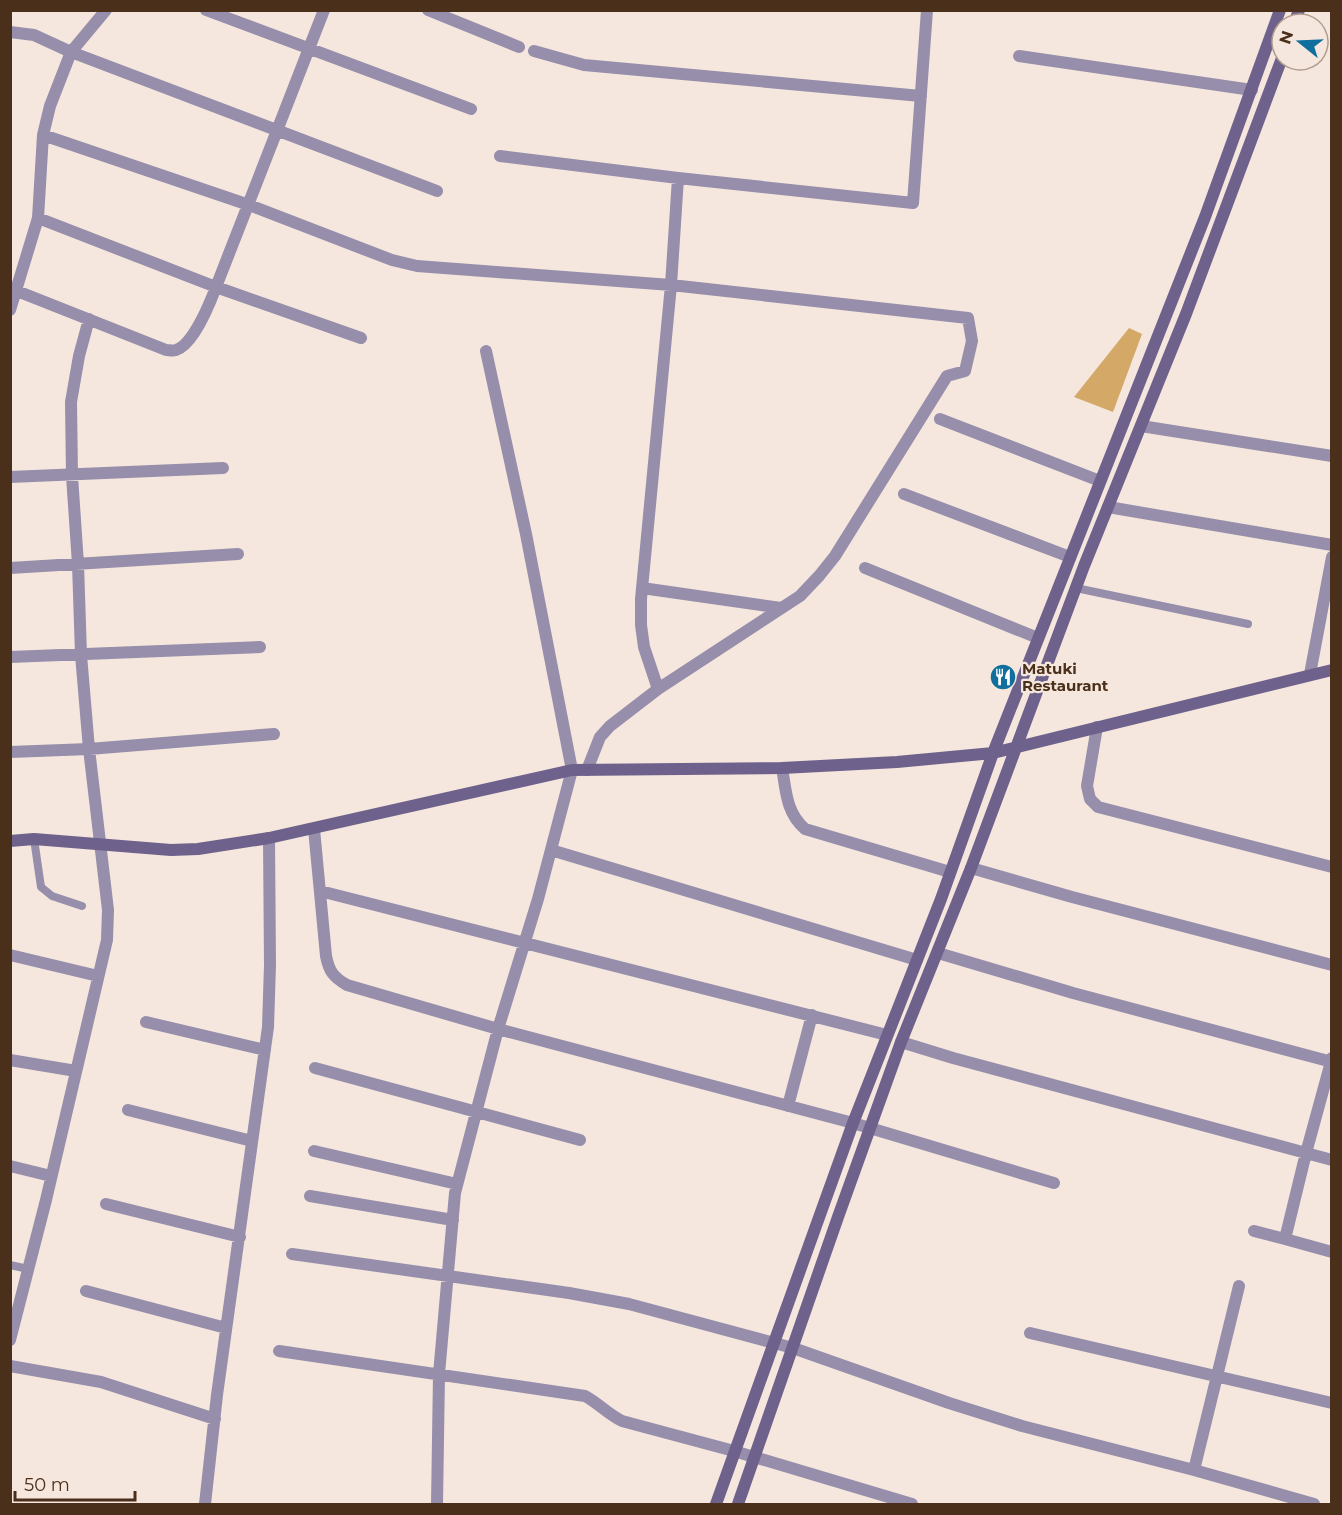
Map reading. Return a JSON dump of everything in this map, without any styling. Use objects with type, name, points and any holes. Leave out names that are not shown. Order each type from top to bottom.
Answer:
[{"type":"street","points":[[10,310],[38,218],[43,135],[50,106],[71,52],[106,10]]},
{"type":"street","points":[[206,10],[471,109]]},
{"type":"street","points":[[16,291],[166,350],[177,350],[186,343],[205,314],[324,10]]},
{"type":"street","points":[[428,10],[519,47]]},
{"type":"street","points":[[500,156],[678,178],[913,202],[927,10]]},
{"type":"street","points":[[716,1504],[853,1123],[951,872],[993,753],[1205,217],[1280,10]]},
{"type":"street","points":[[10,32],[34,35],[71,52],[437,191]]},
{"type":"street","points":[[534,51],[584,65],[921,96]]},
{"type":"street","points":[[1019,57],[1252,90]]},
{"type":"street","points":[[738,1504],[901,1042],[971,868],[1076,588],[1190,304],[1277,72]]},
{"type":"street","points":[[43,135],[249,205],[392,260],[417,266],[671,285],[968,318],[972,342],[965,371],[947,376],[835,556],[819,576],[800,596],[658,689],[610,726],[600,737],[587,770]]},
{"type":"street","points":[[658,689],[644,647],[641,625],[642,588],[671,285],[678,178]]},
{"type":"street","points":[[38,218],[216,287],[361,338]]},
{"type":"street","points":[[10,1340],[107,940],[108,910],[89,749],[81,655],[72,476],[71,402],[79,356],[89,319]]},
{"type":"street","points":[[437,1504],[439,1374],[457,1184],[498,1029],[572,770],[526,534],[486,351]]},
{"type":"street","points":[[940,419],[1100,481]]},
{"type":"street","points":[[1141,426],[1332,456]]},
{"type":"street","points":[[10,477],[223,468]]},
{"type":"street","points":[[904,494],[1070,557]]},
{"type":"street","points":[[1108,507],[1332,545]]},
{"type":"street","points":[[10,568],[238,555]]},
{"type":"street","points":[[1310,674],[1332,557]]},
{"type":"street","points":[[865,568],[1038,638]]},
{"type":"street","points":[[642,588],[782,608]]},
{"type":"street","points":[[10,657],[260,647]]},
{"type":"street","points":[[10,841],[34,839],[171,850],[198,849],[314,829],[572,770],[782,768],[897,762],[993,753],[1332,670]]},
{"type":"street","points":[[1097,728],[1087,786],[1090,800],[1098,807],[1332,867]]},
{"type":"street","points":[[10,752],[89,749],[274,734]]},
{"type":"street","points":[[782,768],[789,811],[796,822],[805,829],[951,872]]},
{"type":"street","points":[[314,829],[326,956],[329,970],[336,979],[347,985],[498,1029],[853,1123],[1054,1183]]},
{"type":"street","points":[[206,1504],[226,1328],[265,1050],[270,965],[269,838]]},
{"type":"street","points":[[551,850],[917,960]]},
{"type":"street","points":[[971,868],[1332,965]]},
{"type":"street","points":[[320,891],[887,1035]]},
{"type":"street","points":[[938,953],[1083,996],[1331,1060],[1285,1239]]},
{"type":"street","points":[[10,954],[98,976]]},
{"type":"street","points":[[788,1106],[812,1016]]},
{"type":"street","points":[[146,1022],[265,1050]]},
{"type":"street","points":[[901,1042],[1332,1160]]},
{"type":"street","points":[[10,1060],[76,1071]]},
{"type":"street","points":[[315,1068],[580,1140]]},
{"type":"street","points":[[128,1110],[252,1141]]},
{"type":"street","points":[[314,1151],[457,1184]]},
{"type":"street","points":[[10,1166],[51,1176]]},
{"type":"street","points":[[310,1196],[453,1220]]},
{"type":"street","points":[[106,1204],[240,1237]]},
{"type":"street","points":[[1254,1231],[1332,1252]]},
{"type":"street","points":[[292,1254],[448,1278],[569,1293],[629,1304],[793,1348],[949,1404],[1001,1420],[1314,1504]]},
{"type":"street","points":[[1194,1470],[1239,1286]]},
{"type":"street","points":[[86,1291],[226,1328]]},
{"type":"street","points":[[1030,1333],[1332,1403]]},
{"type":"street","points":[[279,1351],[585,1396],[608,1414],[622,1421],[734,1451],[912,1504]]},
{"type":"street","points":[[10,1366],[101,1382],[215,1419]]},
{"type":"lane","points":[[1076,588],[1248,624]]},
{"type":"lane","points":[[34,839],[41,887],[52,897],[82,906]]},
{"type":"lane","points":[[10,1265],[28,1269]]},
{"type":"building","points":[[1129,328],[1142,334],[1113,412],[1074,397]]},
{"type":"place","name":"Matuki Restaurant","points":[[1003,677]]}]
